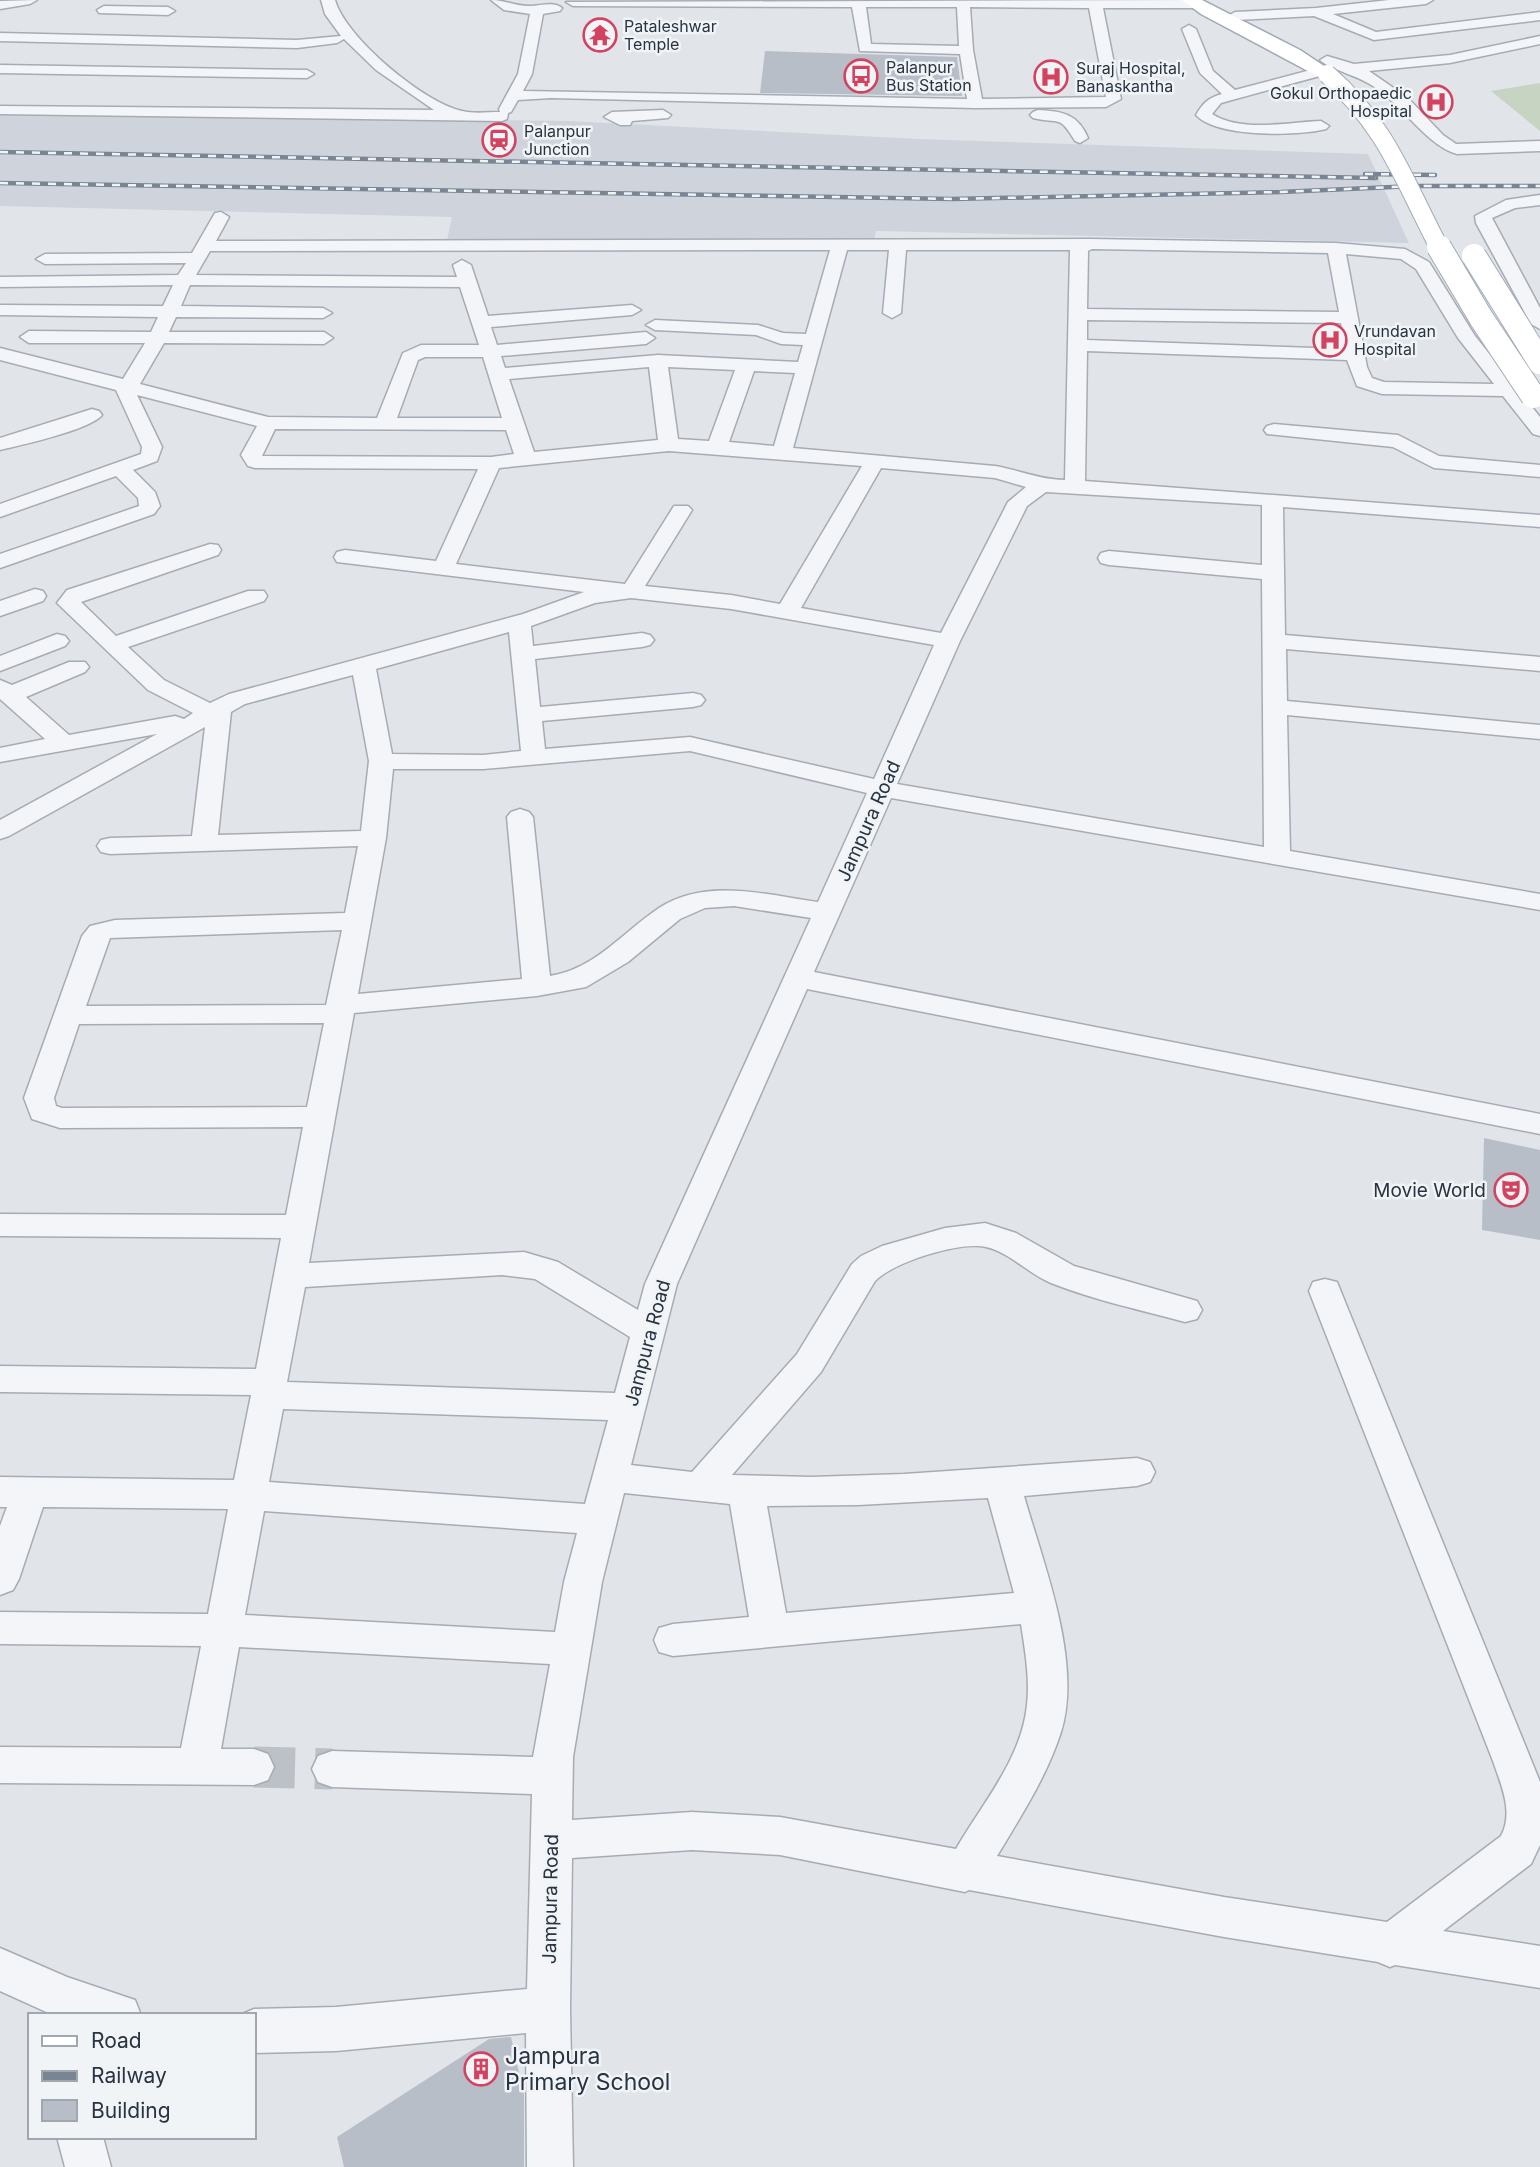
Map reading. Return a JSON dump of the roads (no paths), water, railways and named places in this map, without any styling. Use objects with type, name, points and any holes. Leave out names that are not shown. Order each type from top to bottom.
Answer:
[{"type":"main road","points":[[1205,1],[1335,69],[1399,125]]},
{"type":"main road","points":[[1205,1],[1335,69],[1383,133],[1435,239],[1499,350],[1536,400]]},
{"type":"main road","points":[[1465,239],[1540,362]]},
{"type":"street","points":[[0,5],[30,0]]},
{"type":"street","points":[[328,0],[328,9],[334,21],[372,57],[374,63]]},
{"type":"street","points":[[498,0],[505,6],[537,11],[559,8],[573,1],[1205,1]]},
{"type":"street","points":[[1234,16],[1316,12],[1426,0]]},
{"type":"street","points":[[858,1],[865,48],[966,50]]},
{"type":"street","points":[[963,1],[966,50],[975,104]]},
{"type":"street","points":[[515,96],[551,94],[975,104],[1097,104],[1114,99],[1095,3]]},
{"type":"street","points":[[104,10],[169,12]]},
{"type":"street","points":[[0,110],[457,115],[501,118],[515,96],[524,74],[537,11]]},
{"type":"street","points":[[96,23],[169,12]]},
{"type":"street","points":[[166,42],[169,12]]},
{"type":"street","points":[[1316,12],[1374,36],[1540,16]]},
{"type":"street","points":[[1396,18],[1437,13]]},
{"type":"street","points":[[319,22],[354,55],[374,63],[411,89],[457,115]]},
{"type":"street","points":[[1344,25],[1370,22]]},
{"type":"street","points":[[1189,29],[1207,73],[1233,96]]},
{"type":"street","points":[[0,37],[297,44],[337,39]]},
{"type":"street","points":[[1321,126],[1233,126],[1218,124],[1204,115],[1216,100],[1335,69],[1450,59],[1540,40]]},
{"type":"street","points":[[0,69],[131,82],[307,74]]},
{"type":"street","points":[[1335,69],[1408,107],[1441,143],[1457,149],[1540,146]]},
{"type":"street","points":[[104,112],[131,82]]},
{"type":"street","points":[[701,113],[794,109],[1045,115],[1070,120],[1075,124],[1080,138]]},
{"type":"street","points":[[625,122],[612,117],[675,115]]},
{"type":"street","points":[[1483,148],[1494,158],[1513,163]]},
{"type":"street","points":[[1538,317],[1484,223],[1483,216],[1512,203],[1540,201]]},
{"type":"street","points":[[126,386],[158,337],[184,280],[221,218]]},
{"type":"street","points":[[45,258],[408,246],[1104,243],[1395,251],[1417,260],[1467,338],[1540,430]]},
{"type":"street","points":[[892,313],[898,244]]},
{"type":"street","points":[[782,453],[840,245]]},
{"type":"street","points":[[1075,486],[1079,248],[1083,245]]},
{"type":"street","points":[[391,281],[408,246]]},
{"type":"street","points":[[455,246],[526,459]]},
{"type":"street","points":[[1336,248],[1355,355],[1364,382],[1372,386],[1508,390]]},
{"type":"street","points":[[1515,278],[1540,275]]},
{"type":"street","points":[[0,299],[28,281]]},
{"type":"street","points":[[0,282],[468,282]]},
{"type":"street","points":[[0,310],[323,313]]},
{"type":"street","points":[[481,322],[632,310]]},
{"type":"street","points":[[1078,314],[1348,318]]},
{"type":"street","points":[[0,317],[29,337]]},
{"type":"street","points":[[385,423],[410,357],[421,351],[490,351],[650,332],[758,330],[780,338],[815,340]]},
{"type":"street","points":[[0,352],[29,337],[324,338]]},
{"type":"street","points":[[1077,345],[1355,355]]},
{"type":"street","points":[[0,352],[268,423],[514,424]]},
{"type":"street","points":[[498,374],[657,361],[806,368]]},
{"type":"street","points":[[657,361],[669,445]]},
{"type":"street","points":[[717,447],[747,364]]},
{"type":"street","points":[[0,511],[150,457],[152,447],[126,386]]},
{"type":"street","points":[[0,444],[68,425],[92,415]]},
{"type":"street","points":[[268,423],[251,454],[255,462],[491,463],[669,445],[717,447],[995,472],[1030,494],[1075,486],[1540,521]]},
{"type":"street","points":[[1274,430],[1398,441],[1434,462],[1540,471]]},
{"type":"street","points":[[787,612],[875,461]]},
{"type":"street","points":[[443,569],[491,463]]},
{"type":"street","points":[[0,561],[147,510],[150,506],[148,496],[120,468]]},
{"type":"street","name":"Jampura Road","points":[[550,2167],[548,2009],[553,1758],[583,1581],[661,1284],[948,641],[1030,494]]},
{"type":"street","points":[[1272,499],[1277,857]]},
{"type":"street","points":[[0,831],[237,699],[519,622],[591,597],[631,591],[681,510]]},
{"type":"street","points":[[209,714],[156,685],[70,607],[69,599],[210,550]]},
{"type":"street","points":[[345,557],[732,602],[948,641]]},
{"type":"street","points":[[1109,558],[1273,573]]},
{"type":"street","points":[[0,609],[34,596]]},
{"type":"street","points":[[111,645],[256,596]]},
{"type":"street","points":[[519,622],[534,757]]},
{"type":"street","points":[[523,654],[642,640]]},
{"type":"street","points":[[0,664],[57,641]]},
{"type":"street","points":[[1274,641],[1540,664]]},
{"type":"street","points":[[198,1765],[373,838],[381,761],[363,664]]},
{"type":"street","points":[[5,691],[77,667]]},
{"type":"street","points":[[5,691],[64,743]]},
{"type":"street","points":[[529,715],[693,700]]},
{"type":"street","points":[[1275,707],[1540,732]]},
{"type":"street","points":[[0,755],[209,714]]},
{"type":"street","points":[[204,843],[209,714]]},
{"type":"street","points":[[381,761],[471,762],[690,744],[882,789],[1540,902]]},
{"type":"street","points":[[520,817],[537,987]]},
{"type":"street","points":[[110,846],[373,838]]},
{"type":"street","points":[[68,1015],[339,1009],[537,987],[576,981],[594,972],[670,913],[700,900],[734,898],[827,912]]},
{"type":"street","points":[[319,1116],[76,1119],[50,1116],[43,1112],[40,1105],[41,1089],[96,936],[107,930],[356,921]]},
{"type":"street","points":[[798,978],[1540,1124]]},
{"type":"street","points":[[0,1226],[299,1227]]},
{"type":"street","points":[[701,1486],[809,1363],[824,1342],[860,1277],[873,1264],[892,1256],[960,1237],[985,1235],[1064,1275],[1185,1310]]},
{"type":"street","points":[[290,1276],[502,1263],[524,1264],[545,1270],[648,1332]]},
{"type":"street","points":[[1325,1291],[1513,1761],[1527,1804],[1527,1829],[1516,1850],[1390,1945]]},
{"type":"street","points":[[0,1379],[269,1388],[629,1407]]},
{"type":"street","points":[[610,1477],[746,1490],[862,1492],[1137,1472]]},
{"type":"street","points":[[965,1872],[1028,1762],[1043,1728],[1049,1692],[1042,1637],[1002,1483]]},
{"type":"street","points":[[746,1490],[770,1631]]},
{"type":"street","points":[[0,1579],[15,1492],[249,1495],[599,1520]]},
{"type":"street","points":[[673,1640],[1035,1607]]},
{"type":"street","points":[[0,1628],[224,1630],[572,1649]]},
{"type":"street","points":[[0,1765],[254,1767]]},
{"type":"street","points":[[332,1769],[553,1776]]},
{"type":"street","points":[[551,1840],[692,1831],[780,1836],[965,1872],[1540,1968]]},
{"type":"street","points":[[0,1969],[62,1997],[108,2013]]},
{"type":"street","points":[[256,2031],[336,2029],[548,2009]]},
{"type":"street","points":[[81,2139],[88,2167]]},
{"type":"tunnel","points":[[254,1767],[332,1769]]},
{"type":"railway","points":[[0,152],[1376,178]]},
{"type":"railway","points":[[1365,174],[1435,175]]},
{"type":"railway","points":[[0,183],[952,199],[1281,192],[1415,186],[1540,186]]},
{"type":"place","name":"Pataleshwar Temple","points":[[600,35]]},
{"type":"place","name":"Palanpur Bus Station","points":[[861,76]]},
{"type":"place","name":"Suraj Hospital, Banaskantha","points":[[1051,77]]},
{"type":"place","name":"Gokul Orthopaedic Hospital","points":[[1436,102]]},
{"type":"place","name":"Palanpur Junction","points":[[499,140]]},
{"type":"place","name":"Vrundavan Hospital","points":[[1330,340]]},
{"type":"place","name":"Movie World","points":[[1511,1190]]},
{"type":"place","name":"Jampura Primary School","points":[[481,2069]]}]
